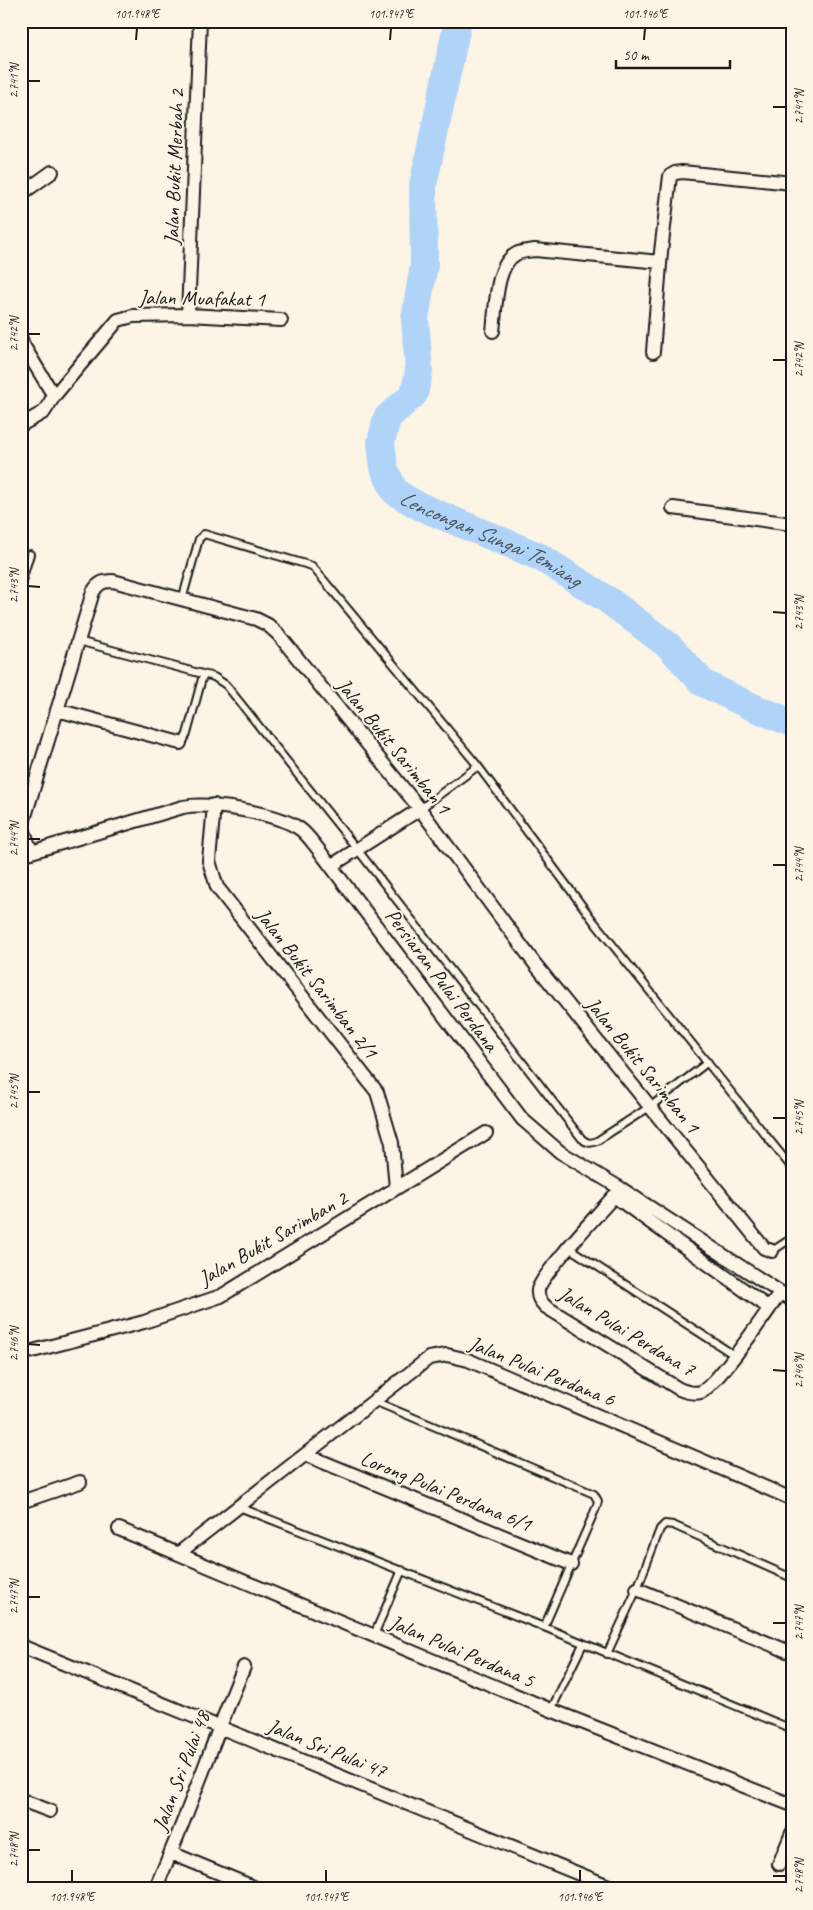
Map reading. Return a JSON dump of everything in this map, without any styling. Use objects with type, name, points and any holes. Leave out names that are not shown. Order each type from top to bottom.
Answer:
[{"type":"street","name":"Jalan Bukit Merbah 2","points":[[188,315],[200,21]]},
{"type":"street","points":[[21,194],[52,172]]},
{"type":"street","points":[[653,352],[660,262],[670,176],[682,172],[792,183]]},
{"type":"street","points":[[493,331],[500,274],[507,260],[518,252],[535,250],[660,262]]},
{"type":"street","name":"Jalan Muafakat 1","points":[[21,425],[44,412],[54,396],[118,320],[133,316],[188,315],[281,320]]},
{"type":"street","points":[[21,339],[54,396]]},
{"type":"street","points":[[674,508],[792,524]]},
{"type":"street","name":"Jalan Bukit Sarimban 1","points":[[26,853],[22,826],[93,592],[97,585],[105,581],[113,581],[256,620],[268,625],[278,634],[420,809],[535,964],[764,1248],[772,1251]]},
{"type":"street","points":[[57,710],[180,743]]},
{"type":"street","name":"Persiaran Pulai Perdana","points":[[26,853],[196,804],[276,819],[300,829],[331,866],[522,1119],[560,1152],[620,1188],[786,1297]]},
{"type":"street","name":"Jalan Bukit Sarimban 2/1","points":[[214,806],[209,861],[217,887],[377,1092],[392,1143],[396,1188]]},
{"type":"street","points":[[331,866],[420,809]]},
{"type":"street","name":"Jalan Bukit Sarimban 2","points":[[21,1354],[144,1322],[221,1296],[486,1132]]},
{"type":"street","name":"Jalan Pulai Perdana 7","points":[[769,1308],[614,1196],[541,1283],[538,1292],[540,1300],[546,1307],[678,1389],[690,1393],[701,1392],[711,1385],[769,1308],[786,1297]]},
{"type":"street","name":"Jalan Pulai Perdana 6","points":[[179,1553],[429,1358],[448,1355],[468,1360],[792,1499]]},
{"type":"street","name":"Lorong Pulai Perdana 6/1","points":[[306,1455],[571,1564]]},
{"type":"street","points":[[21,1502],[80,1482]]},
{"type":"street","name":"Jalan Pulai Perdana 5","points":[[119,1529],[551,1710],[792,1805]]},
{"type":"street","points":[[637,1589],[792,1653]]},
{"type":"street","name":"Jalan Sri Pulai 47","points":[[21,1646],[616,1889]]},
{"type":"street","name":"Jalan Sri Pulai 48","points":[[155,1889],[244,1667]]},
{"type":"street","points":[[21,1800],[50,1811]]},
{"type":"street","points":[[779,1864],[792,1833]]},
{"type":"street","points":[[171,1853],[258,1889]]},
{"type":"lane","points":[[182,600],[198,539],[204,534],[312,566],[478,766],[595,923],[792,1168]]},
{"type":"lane","points":[[21,584],[30,554]]},
{"type":"lane","points":[[78,641],[214,677],[226,685],[586,1142],[592,1143],[597,1141],[651,1106],[708,1062]]},
{"type":"lane","points":[[180,743],[187,734],[203,675]]},
{"type":"lane","points":[[420,809],[478,766]]},
{"type":"lane","points":[[772,1251],[792,1238]]},
{"type":"lane","points":[[569,1248],[734,1355]]},
{"type":"lane","points":[[373,1401],[594,1494],[598,1501],[596,1508],[544,1627]]},
{"type":"lane","points":[[238,1507],[544,1627],[792,1730]]},
{"type":"lane","points":[[607,1654],[637,1589],[660,1529],[665,1524],[673,1525],[792,1578]]},
{"type":"lane","points":[[374,1635],[402,1570]]},
{"type":"lane","points":[[551,1710],[583,1644]]},
{"type":"waterway","name":"Lencongan Sungai Temiang","points":[[458,21],[423,185],[424,265],[415,319],[419,371],[414,394],[387,418],[381,442],[384,468],[395,492],[419,506],[540,557],[608,600],[669,646],[703,683],[748,705],[792,723]]}]
